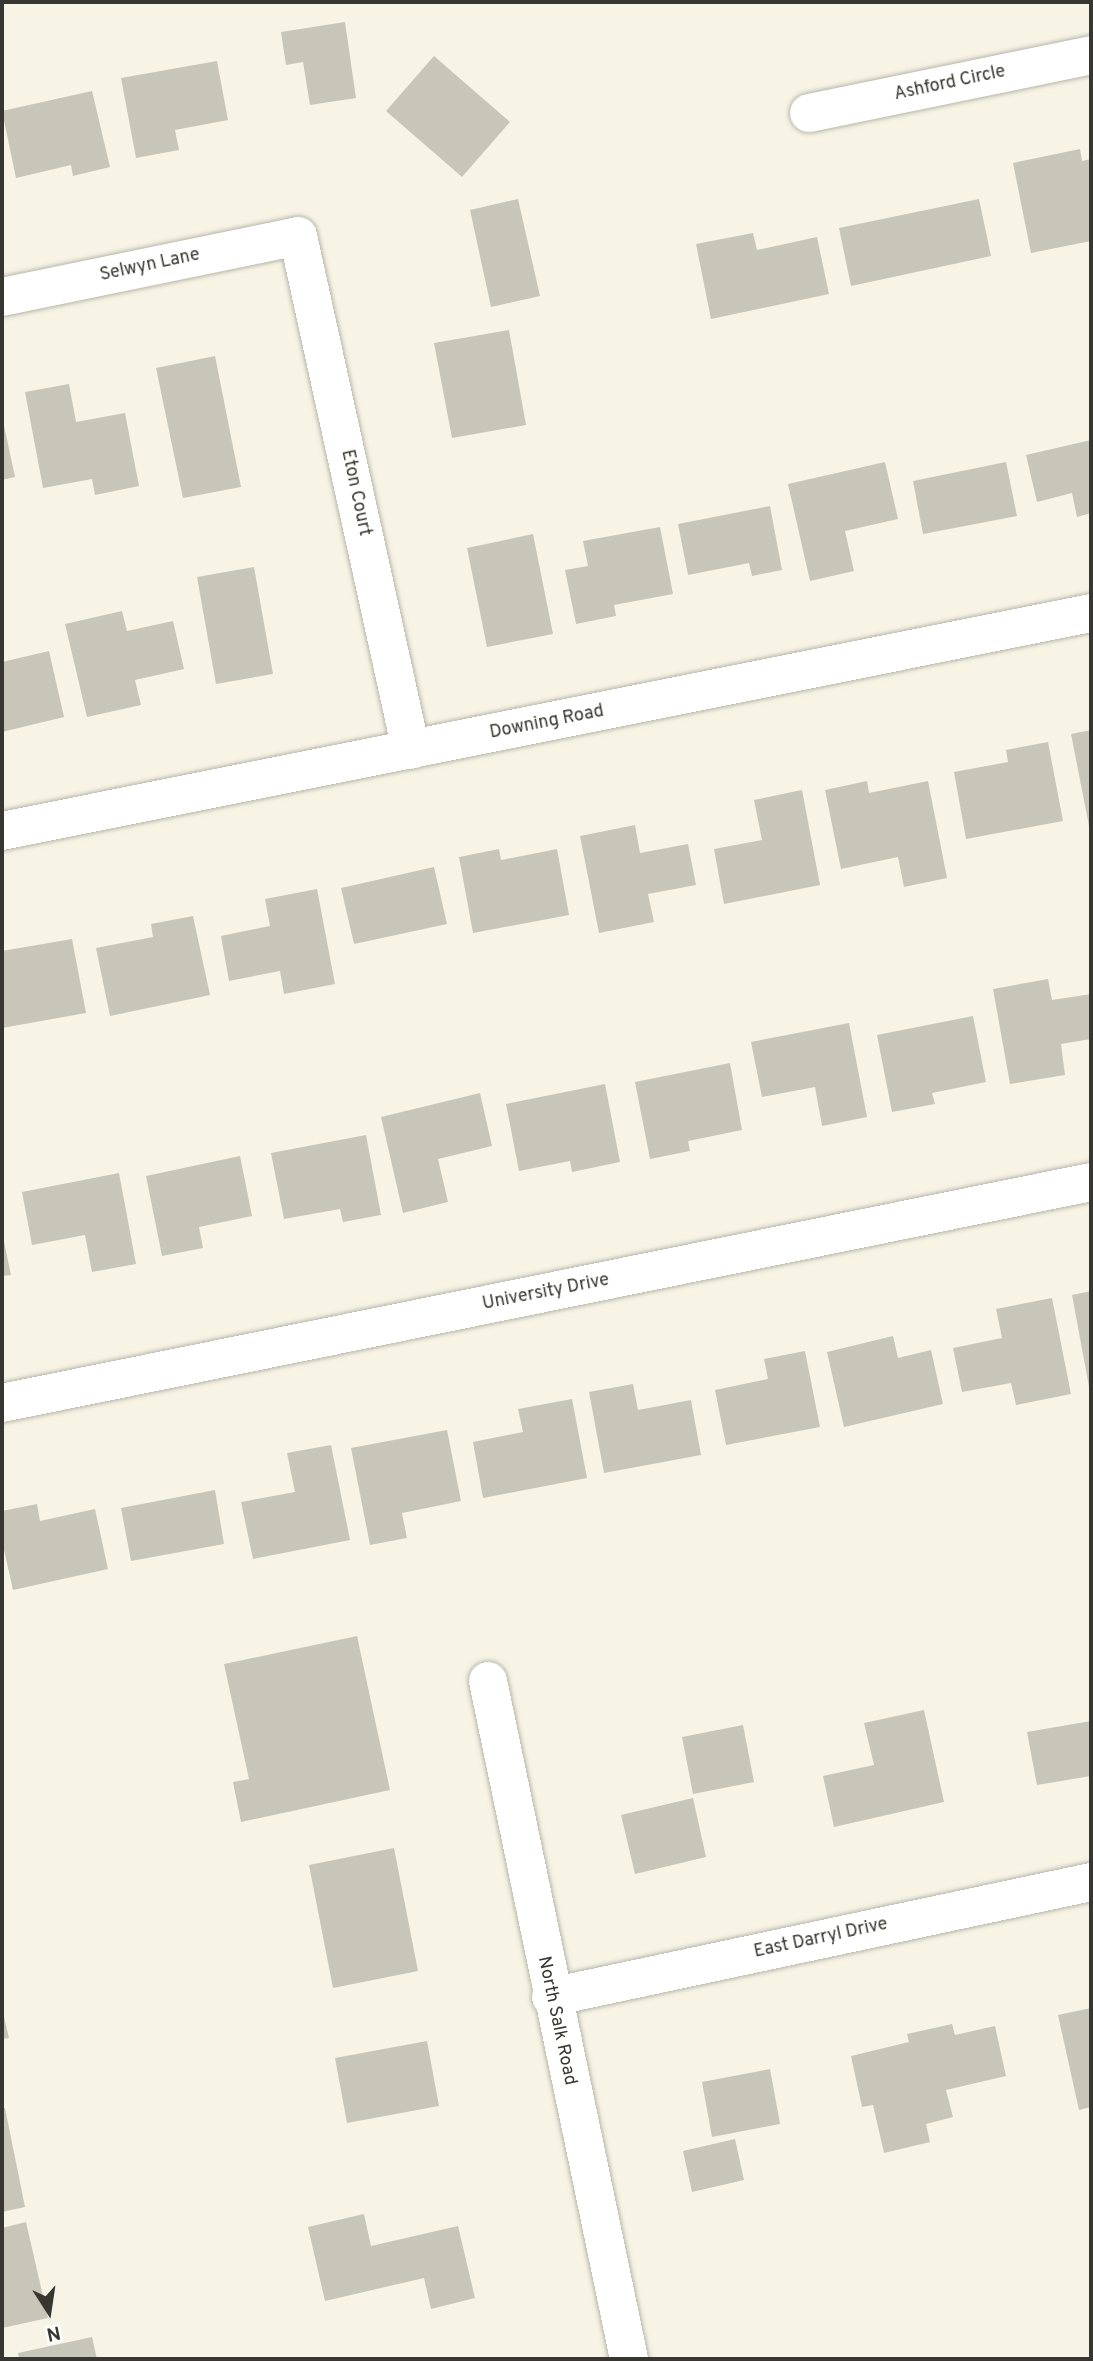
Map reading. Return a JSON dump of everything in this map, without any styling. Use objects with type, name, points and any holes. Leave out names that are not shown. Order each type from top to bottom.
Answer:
[{"type":"street","name":"Ashford Circle","points":[[809,113],[1091,55]]},
{"type":"street","name":"Selwyn Lane","points":[[2,297],[298,236]]},
{"type":"street","name":"Eton Court","points":[[298,236],[411,750]]},
{"type":"street","name":"Downing Road","points":[[2,831],[1091,613]]},
{"type":"street","name":"University Drive","points":[[2,1403],[1091,1182]]},
{"type":"street","name":"North Salk Road","points":[[488,1681],[551,1997],[629,2359]]},
{"type":"street","name":"East Darryl Drive","points":[[551,1997],[1091,1882]]},
{"type":"building","points":[[345,22],[356,98],[310,105],[303,62],[286,65],[281,32]]},
{"type":"building","points":[[434,56],[510,122],[462,177],[386,111]]},
{"type":"building","points":[[217,61],[228,120],[175,130],[179,150],[136,158],[121,78]]},
{"type":"building","points":[[92,91],[110,167],[73,176],[71,165],[16,178],[2,111]]},
{"type":"building","points":[[1080,149],[1082,161],[1091,159],[1091,241],[1031,253],[1013,163]]},
{"type":"building","points":[[518,199],[540,296],[491,307],[470,210]]},
{"type":"building","points":[[979,199],[991,256],[851,286],[839,228]]},
{"type":"building","points":[[753,233],[757,250],[817,237],[829,294],[711,319],[696,244]]},
{"type":"building","points":[[509,330],[526,425],[452,438],[434,343]]},
{"type":"building","points":[[215,356],[241,487],[183,498],[156,368]]},
{"type":"building","points":[[69,384],[76,422],[125,413],[139,486],[95,495],[92,479],[43,488],[25,392]]},
{"type":"building","points":[[2,416],[15,477],[2,480]]},
{"type":"building","points":[[1091,440],[1091,513],[1077,517],[1072,493],[1037,502],[1026,455]]},
{"type":"building","points":[[885,462],[898,519],[845,531],[854,571],[810,581],[788,484]]},
{"type":"building","points":[[1006,462],[1017,516],[923,534],[913,481]]},
{"type":"building","points":[[770,506],[782,570],[752,576],[749,563],[688,575],[678,524]]},
{"type":"building","points":[[660,527],[673,594],[614,605],[616,616],[576,624],[565,570],[588,566],[583,541]]},
{"type":"building","points":[[533,534],[553,634],[487,647],[467,548]]},
{"type":"building","points":[[254,567],[273,674],[216,684],[197,577]]},
{"type":"building","points":[[122,611],[127,631],[173,621],[184,669],[135,680],[141,705],[87,717],[65,624]]},
{"type":"building","points":[[49,651],[64,717],[2,732],[2,662]]},
{"type":"building","points":[[1091,730],[1091,830],[1090,831],[1071,734]]},
{"type":"building","points":[[1048,742],[1063,821],[966,839],[954,772],[1008,762],[1006,750]]},
{"type":"building","points":[[867,781],[869,793],[928,781],[947,878],[904,887],[898,857],[841,869],[825,790]]},
{"type":"building","points":[[802,790],[820,885],[724,904],[714,849],[762,840],[754,800]]},
{"type":"building","points":[[635,825],[640,853],[688,844],[696,885],[648,894],[654,922],[599,933],[580,836]]},
{"type":"building","points":[[499,849],[501,860],[557,849],[569,915],[473,933],[459,857]]},
{"type":"building","points":[[434,867],[447,924],[354,944],[341,888]]},
{"type":"building","points":[[317,889],[335,984],[284,994],[280,971],[229,981],[221,936],[270,926],[265,899]]},
{"type":"building","points":[[193,916],[210,995],[110,1016],[96,948],[153,937],[151,924]]},
{"type":"building","points":[[72,939],[86,1013],[2,1028],[2,951]]},
{"type":"building","points":[[1048,979],[1052,1000],[1091,994],[1091,1039],[1061,1044],[1065,1075],[1010,1084],[993,989]]},
{"type":"building","points":[[973,1016],[986,1082],[932,1093],[935,1104],[892,1112],[877,1035]]},
{"type":"building","points":[[849,1023],[867,1117],[822,1126],[815,1087],[762,1097],[751,1042]]},
{"type":"building","points":[[730,1063],[742,1130],[688,1141],[690,1151],[650,1159],[635,1082]]},
{"type":"building","points":[[605,1084],[620,1162],[572,1172],[570,1161],[519,1171],[506,1104]]},
{"type":"building","points":[[480,1093],[492,1146],[438,1159],[448,1202],[403,1213],[381,1117]]},
{"type":"building","points":[[366,1135],[381,1215],[343,1222],[340,1209],[284,1219],[271,1153]]},
{"type":"building","points":[[240,1156],[252,1216],[199,1227],[203,1248],[162,1256],[146,1176]]},
{"type":"building","points":[[119,1173],[136,1264],[92,1272],[85,1235],[32,1245],[22,1192]]},
{"type":"building","points":[[2,1232],[11,1275],[2,1276]]},
{"type":"building","points":[[1091,1291],[1091,1392],[1090,1392],[1072,1295]]},
{"type":"building","points":[[1052,1298],[1071,1394],[1016,1405],[1011,1383],[962,1392],[953,1348],[1002,1338],[996,1309]]},
{"type":"building","points":[[893,1336],[898,1358],[931,1350],[943,1404],[844,1427],[827,1352]]},
{"type":"building","points":[[805,1351],[820,1427],[726,1445],[715,1390],[768,1379],[764,1359]]},
{"type":"building","points":[[633,1384],[638,1410],[691,1400],[701,1455],[604,1473],[589,1392]]},
{"type":"building","points":[[572,1399],[587,1478],[483,1498],[473,1442],[523,1432],[518,1409]]},
{"type":"building","points":[[447,1430],[461,1501],[402,1513],[407,1538],[370,1545],[351,1448]]},
{"type":"building","points":[[331,1445],[350,1540],[253,1559],[241,1502],[295,1492],[287,1453]]},
{"type":"building","points":[[215,1490],[224,1544],[131,1561],[121,1508]]},
{"type":"building","points":[[37,1504],[40,1521],[95,1509],[108,1569],[13,1590],[2,1541],[2,1511]]},
{"type":"building","points":[[357,1636],[390,1790],[241,1822],[233,1782],[249,1779],[224,1664]]},
{"type":"building","points":[[924,1710],[944,1802],[834,1827],[823,1776],[874,1765],[864,1723]]},
{"type":"building","points":[[1091,1721],[1091,1776],[1037,1785],[1027,1732]]},
{"type":"building","points":[[743,1725],[754,1782],[693,1794],[682,1737]]},
{"type":"building","points":[[693,1798],[706,1857],[635,1874],[621,1815]]},
{"type":"building","points":[[394,1848],[418,1971],[333,1988],[309,1865]]},
{"type":"building","points":[[2,2008],[9,2038],[2,2039]]},
{"type":"building","points":[[1091,2008],[1091,2107],[1079,2110],[1058,2015]]},
{"type":"building","points":[[952,2024],[955,2035],[995,2026],[1006,2076],[946,2090],[953,2117],[926,2124],[930,2142],[884,2153],[873,2105],[862,2107],[851,2056],[909,2042],[907,2034]]},
{"type":"building","points":[[427,2041],[439,2106],[347,2123],[335,2058]]},
{"type":"building","points":[[770,2069],[780,2124],[712,2137],[702,2082]]},
{"type":"building","points":[[5,2108],[25,2207],[2,2212],[2,2109]]},
{"type":"building","points":[[735,2139],[744,2180],[692,2192],[683,2151]]},
{"type":"building","points":[[364,2214],[371,2246],[458,2226],[475,2298],[431,2309],[424,2278],[325,2301],[308,2227]]},
{"type":"building","points":[[26,2222],[48,2318],[2,2328],[2,2228]]},
{"type":"building","points":[[92,2337],[97,2359],[19,2359],[18,2353]]}]
